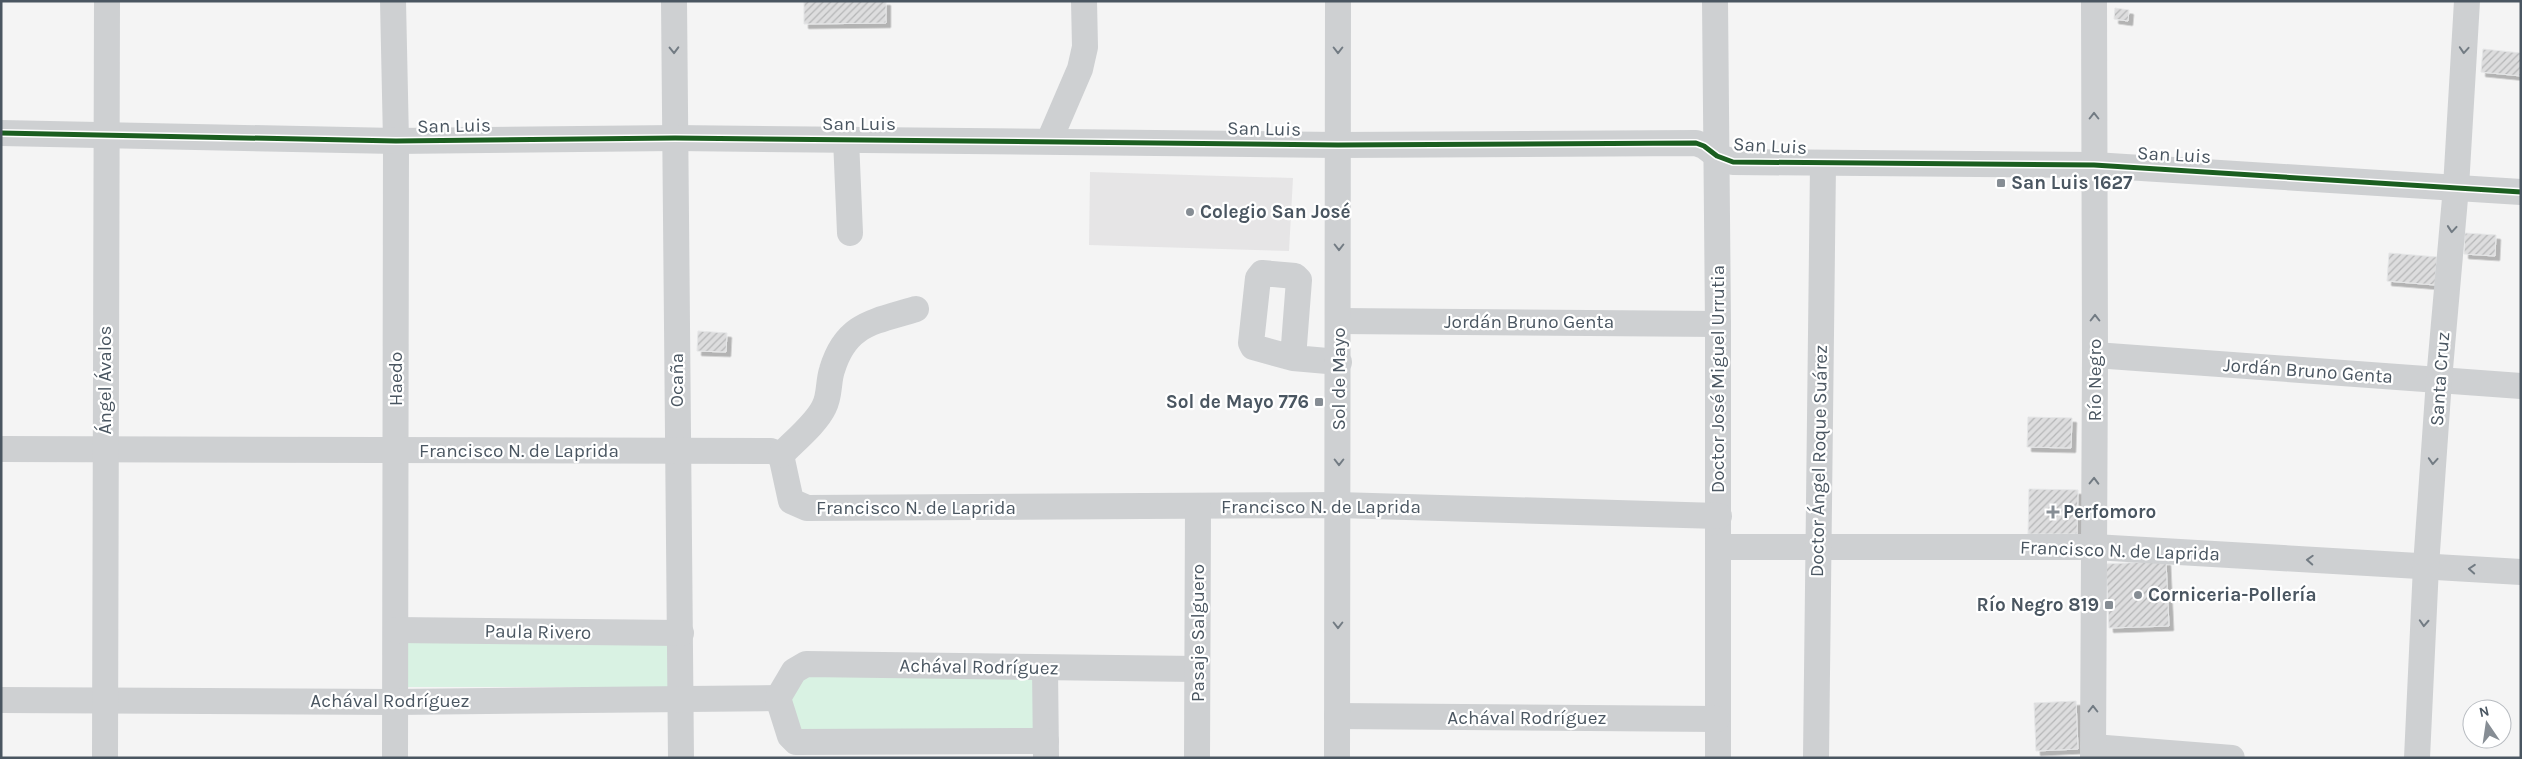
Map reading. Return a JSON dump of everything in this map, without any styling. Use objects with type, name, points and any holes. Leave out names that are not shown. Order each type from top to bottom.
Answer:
[{"type":"street","name":"Ángel Ávalos","points":[[105,758],[108,1]]},
{"type":"street","name":"Haedo","points":[[393,1],[396,141],[395,758]]},
{"type":"street","name":"Ocaña","points":[[674,1],[682,700],[681,758]]},
{"type":"street","points":[[1049,140],[1080,69],[1085,47],[1084,1]]},
{"type":"street","name":"Sol de Mayo","points":[[1337,758],[1338,1]]},
{"type":"street","name":"Doctor José Miguel Urrutia","points":[[1715,1],[1719,516],[1718,758]]},
{"type":"street","name":"Río Negro","points":[[2093,752],[2094,1]]},
{"type":"street","name":"Santa Cruz","points":[[2417,758],[2426,566],[2439,380],[2456,186],[2468,1]]},
{"type":"street","name":"San Luis","points":[[1,133],[396,141],[675,138],[1338,144],[1696,143],[1704,146],[1717,156],[1733,162],[2094,165],[2456,186],[2521,192]]},
{"type":"street","points":[[846,139],[850,233]]},
{"type":"street","name":"Doctor Ángel Roque Suárez","points":[[1816,758],[1823,164]]},
{"type":"street","points":[[780,455],[817,418],[825,407],[831,373],[839,350],[849,336],[868,324],[916,310]]},
{"type":"street","name":"Jordán Bruno Genta","points":[[1339,321],[1718,324]]},
{"type":"street","name":"Jordán Bruno Genta","points":[[2095,355],[2521,386]]},
{"type":"street","points":[[1293,358],[1339,362]]},
{"type":"street","name":"Francisco N. de Laprida","points":[[1,449],[771,451],[780,455],[791,501],[807,508],[1338,505],[1719,516]]},
{"type":"street","name":"Pasaje Salguero","points":[[1198,507],[1198,758]]},
{"type":"street","name":"Francisco N. de Laprida","points":[[1718,547],[2094,547],[2521,572]]},
{"type":"street","name":"Paula Rivero","points":[[396,630],[681,633]]},
{"type":"street","name":"Achával Rodríguez","points":[[1,700],[104,699],[396,702],[778,698],[794,671],[806,664],[1198,669]]},
{"type":"street","points":[[778,698],[790,736],[796,742],[1046,749],[1045,668]]},
{"type":"street","name":"Achával Rodríguez","points":[[1337,716],[1717,719]]},
{"type":"street","points":[[2093,752],[2232,758]]},
{"type":"shaded area","name":"Colegio San José","points":[[1090,172],[1293,178],[1289,251],[1089,245]]},
{"type":"green space","points":[[402,639],[668,641],[669,687],[402,687]]},
{"type":"green space","points":[[810,671],[1042,673],[1042,735],[800,737],[785,699]]},
{"type":"building","points":[[804,1],[886,1],[886,23],[804,24]]},
{"type":"building","points":[[2115,8],[2129,10],[2128,21],[2114,19]]},
{"type":"building","points":[[2483,49],[2521,53],[2521,76],[2481,72]]},
{"type":"building","points":[[2465,233],[2496,235],[2495,256],[2464,254]]},
{"type":"building","points":[[2389,253],[2437,257],[2435,285],[2387,281]]},
{"type":"building","points":[[698,331],[727,333],[726,352],[697,351]]},
{"type":"building","points":[[2028,417],[2072,418],[2071,448],[2027,447]]},
{"type":"building","name":"Perfomoro","points":[[2029,489],[2078,490],[2077,534],[2028,534]]},
{"type":"building","name":"Corniceria-Pollería","points":[[2166,561],[2169,626],[2109,628],[2106,564]]},
{"type":"building","points":[[2076,701],[2078,749],[2036,751],[2034,703]]},
{"type":"cycle path","points":[[1,133],[396,141],[675,138],[1338,145],[1696,143],[1704,146],[1717,156],[1733,162],[2094,165],[2521,192]]},
{"type":"place","name":"San Luis 1627","points":[[2001,183]]},
{"type":"place","name":"Colegio San José","points":[[1190,212]]},
{"type":"place","name":"Sol de Mayo 776","points":[[1319,402]]},
{"type":"place","name":"Perfomoro","points":[[2053,512]]},
{"type":"place","name":"Corniceria-Pollería","points":[[2138,595]]},
{"type":"place","name":"Río Negro 819","points":[[2109,605]]}]
